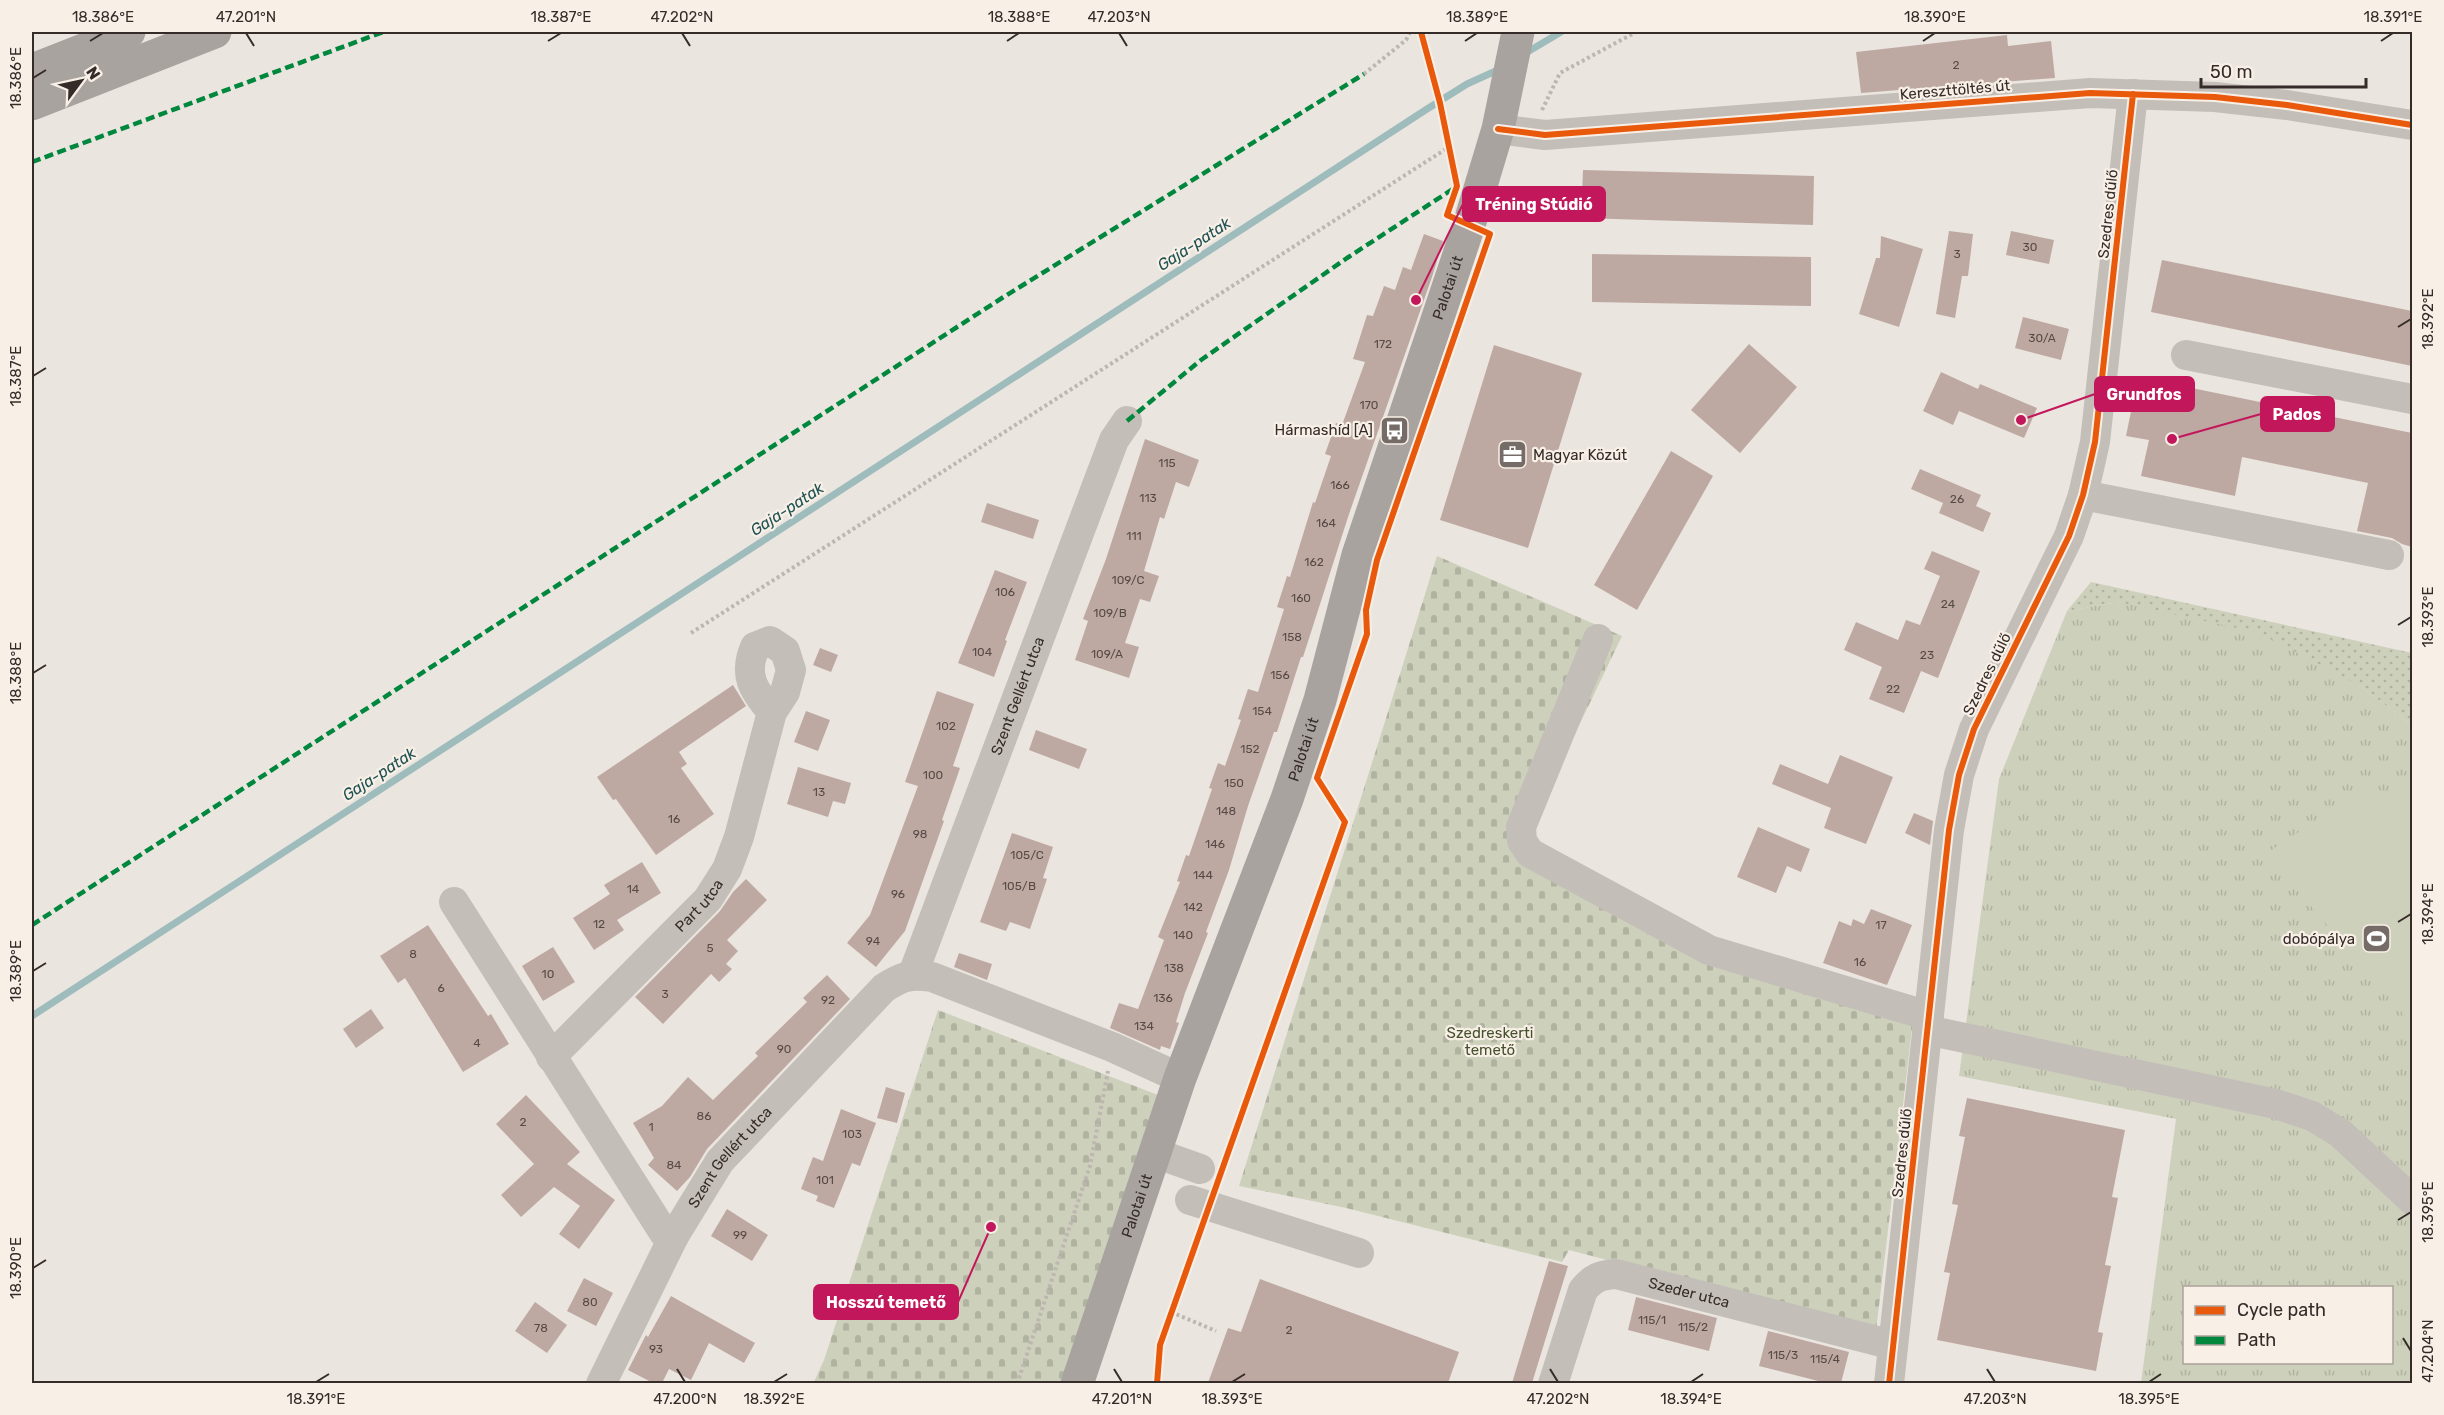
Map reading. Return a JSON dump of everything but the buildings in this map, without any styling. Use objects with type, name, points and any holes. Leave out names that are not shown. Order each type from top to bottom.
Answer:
[{"type":"main road","points":[[32,70],[129,32]]},
{"type":"main road","points":[[32,104],[215,32]]},
{"type":"main road","name":"Palotai út","points":[[1077,1383],[1180,1078],[1287,799],[1320,700],[1358,555],[1469,225],[1509,123],[1518,32]]},
{"type":"street","name":"Kereszttöltés út","points":[[1509,123],[1545,135],[2049,95],[2133,94],[2215,97],[2412,125]]},
{"type":"street","name":"Szedres dűlő","points":[[1889,1383],[1949,830],[1959,775],[1974,729],[2069,536],[2083,495],[2095,442],[2133,94]]},
{"type":"street","points":[[2186,355],[2412,399]]},
{"type":"street","name":"Szent Gellért utca","points":[[601,1383],[674,1236],[720,1161],[884,988],[913,974],[1114,440],[1127,421]]},
{"type":"street","points":[[2083,495],[2389,555]]},
{"type":"street","points":[[1598,639],[1521,827],[1522,841],[1530,853],[1709,950],[1928,1023],[2276,1104],[2312,1116],[2340,1133],[2412,1200]]},
{"type":"street","name":"Part utca","points":[[551,1056],[708,898],[727,869],[739,837],[772,712]]},
{"type":"street","points":[[454,902],[664,1233],[674,1236]]},
{"type":"street","points":[[913,974],[932,977],[1112,1047],[1180,1078]]},
{"type":"street","points":[[1155,1153],[1200,1169]]},
{"type":"street","points":[[1190,1200],[1359,1253]]},
{"type":"street","name":"Szeder utca","points":[[1553,1383],[1584,1290],[1592,1279],[1603,1275],[1616,1274],[1893,1345]]},
{"type":"path","points":[[1364,74],[1406,40],[1410,32]]},
{"type":"path","points":[[1509,123],[1547,105],[1560,73],[1636,32]]},
{"type":"path","points":[[1447,139],[1451,157]]},
{"type":"path","points":[[691,633],[1449,147]]},
{"type":"path","points":[[1017,1383],[1090,1166],[1112,1047]]},
{"type":"path","points":[[1167,1323],[1175,1301]]},
{"type":"path","points":[[1171,1312],[1216,1330]]},
{"type":"green space","name":"Szedreskerti temető","points":[[1437,556],[1622,636],[1527,834],[1704,939],[1914,1012],[1876,1331],[1569,1250],[1562,1262],[1346,1208],[1239,1186]]},
{"type":"green space","points":[[2091,582],[2412,653],[2412,726],[2362,687],[2118,602],[2067,611]]},
{"type":"green space","points":[[2118,602],[2260,633],[2362,687],[2412,726],[2412,1383],[2141,1383],[2176,1119],[1959,1076],[1999,779],[2067,611]]},
{"type":"green space","name":"dobópálya","points":[[2412,785],[2412,1024],[2266,854],[2318,820],[2371,797]]},
{"type":"green space","points":[[938,1010],[1158,1095],[1062,1383],[813,1384],[824,1360]]},
{"type":"waterway","name":"Gaja-patak","points":[[1524,54],[1561,32]]},
{"type":"waterway","name":"Gaja-patak","points":[[32,1016],[1427,109],[1467,84],[1500,69]]},
{"type":"marked path","points":[[32,162],[383,32]]},
{"type":"marked path","points":[[32,925],[1002,298],[1364,74]]},
{"type":"marked path","points":[[1127,421],[1201,360],[1347,258],[1456,187]]},
{"type":"cycle path","points":[[1157,1384],[1160,1345],[1345,822],[1317,778],[1367,634],[1366,610],[1377,560],[1490,234],[1447,215],[1457,186],[1440,103],[1421,32]]},
{"type":"cycle path","points":[[1498,129],[1545,135],[2090,93],[2215,97],[2287,105],[2412,125]]},
{"type":"cycle path","points":[[1889,1384],[1949,830],[1959,775],[1974,729],[2069,536],[2083,495],[2095,442],[2133,94]]},
{"type":"place","name":"Tréning Stúdió","points":[[1416,300]]},
{"type":"place","name":"Grundfos","points":[[2021,420]]},
{"type":"place","name":"Hármashíd [A]","points":[[1394,430]]},
{"type":"place","name":"Pados","points":[[2172,439]]},
{"type":"place","name":"Magyar Közút","points":[[1512,455]]},
{"type":"place","name":"dobópálya","points":[[2376,939]]},
{"type":"place","name":"Hosszú temető","points":[[991,1227]]}]
